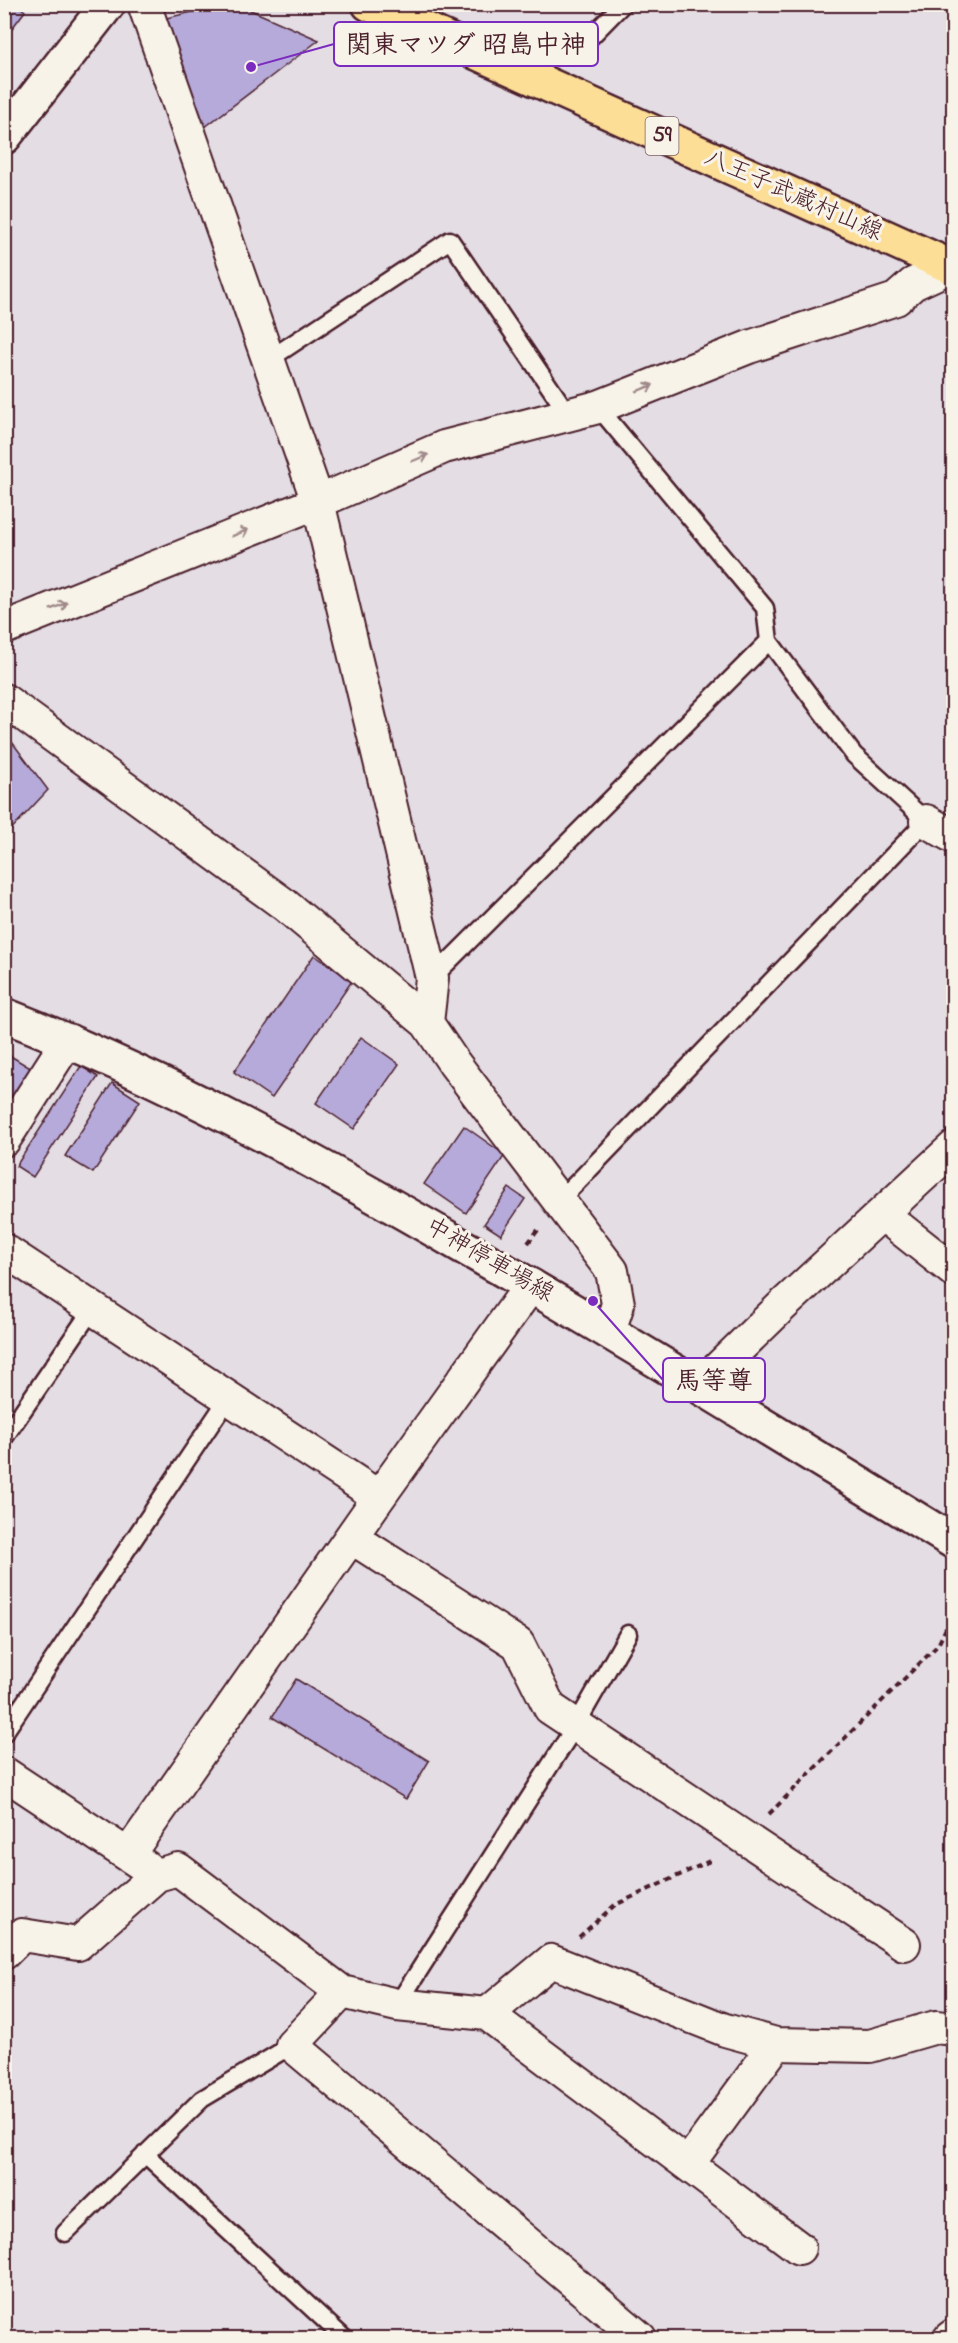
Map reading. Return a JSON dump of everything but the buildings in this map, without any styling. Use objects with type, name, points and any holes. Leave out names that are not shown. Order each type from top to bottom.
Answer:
[{"type":"main road","points":[[4,137],[108,4]]},
{"type":"main road","name":"八王子武蔵村山線","points":[[369,4],[953,267]]},
{"type":"main road","name":"中神停車場線","points":[[4,1015],[150,1076],[327,1168],[609,1331],[954,1542]]},
{"type":"street","points":[[144,4],[318,502],[432,978],[427,1023]]},
{"type":"street","points":[[4,628],[318,502],[444,447],[583,410],[749,347],[896,299],[913,284],[953,267]]},
{"type":"street","points":[[4,700],[285,905],[427,1023],[454,1063],[612,1271],[618,1304],[609,1331]]},
{"type":"street","points":[[926,820],[954,837]]},
{"type":"street","points":[[4,1140],[68,1040]]},
{"type":"street","points":[[700,1386],[954,1147]]},
{"type":"street","points":[[882,1214],[954,1270]]},
{"type":"street","points":[[4,1250],[379,1497]]},
{"type":"street","points":[[128,1855],[379,1497],[519,1278]]},
{"type":"street","points":[[351,1537],[518,1644],[550,1708],[904,1944]]},
{"type":"street","points":[[4,1773],[157,1875]]},
{"type":"street","points":[[4,1953],[22,1935],[78,1944],[157,1875],[178,1869],[342,1992],[397,2005],[487,2014],[799,2248]]},
{"type":"street","points":[[487,2014],[551,1961],[724,2030],[776,2044],[870,2046],[936,2027],[954,2029]]},
{"type":"street","points":[[342,1992],[292,2045],[640,2338]]},
{"type":"street","points":[[688,2164],[776,2044]]},
{"type":"street","points":[[950,2338],[954,2335]]},
{"type":"lane","points":[[574,54],[623,4]]},
{"type":"lane","points":[[268,360],[450,240],[583,410],[765,608],[769,641],[854,755],[926,820],[560,1200]]},
{"type":"lane","points":[[432,978],[769,641]]},
{"type":"lane","points":[[4,1438],[93,1308]]},
{"type":"lane","points":[[4,1733],[229,1397]]},
{"type":"lane","points":[[397,2005],[576,1725],[628,1634]]},
{"type":"lane","points":[[65,2233],[202,2099],[292,2045]]},
{"type":"lane","points":[[145,2154],[344,2338]]},
{"type":"path","points":[[519,1278],[560,1200]]},
{"type":"path","points":[[551,1961],[615,1905],[719,1856],[746,1838],[938,1645],[954,1611]]},
{"type":"place","name":"関東マツダ 昭島中神","points":[[251,67]]},
{"type":"place","name":"馬等尊","points":[[593,1301]]}]
